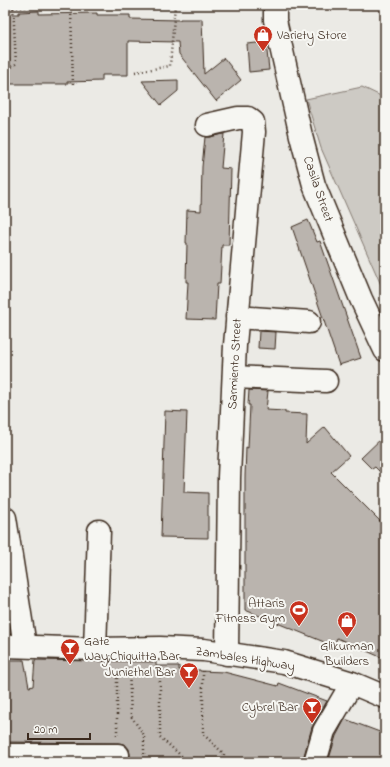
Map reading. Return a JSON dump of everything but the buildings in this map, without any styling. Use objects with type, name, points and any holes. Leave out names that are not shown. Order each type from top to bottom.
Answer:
[{"type":"street","name":"Casila Street","points":[[275,12],[301,136],[314,185],[361,299],[385,350]]},
{"type":"street","name":"Sarmiento Street","points":[[207,125],[238,118],[248,118],[253,122],[254,132],[237,317],[229,478],[227,654]]},
{"type":"street","points":[[237,317],[309,322]]},
{"type":"street","points":[[234,377],[326,382]]},
{"type":"street","points":[[5,518],[15,646]]},
{"type":"street","points":[[95,649],[99,531]]},
{"type":"street","name":"Zambales Highway","points":[[15,646],[95,649],[160,648],[204,650],[284,662],[352,683],[385,697]]},
{"type":"street","points":[[315,762],[324,731],[352,683]]},
{"type":"street","points":[[5,755],[118,755]]},
{"type":"path","points":[[5,71],[16,64],[13,6],[71,7],[175,5],[170,66],[135,72]]},
{"type":"path","points":[[71,7],[73,86]]},
{"type":"path","points":[[160,648],[160,737],[186,760],[186,762]]},
{"type":"path","points":[[122,649],[131,716],[144,735],[144,755]]},
{"type":"path","points":[[118,755],[122,649]]},
{"type":"path","points":[[204,650],[203,734],[224,754],[223,762]]},
{"type":"shaded area","points":[[362,87],[385,98],[385,294],[321,148],[306,99]]},
{"type":"place","name":"Variety Store","points":[[263,52]]},
{"type":"place","name":"Attaris Fitness Gym","points":[[299,627]]},
{"type":"place","name":"Glikurman Builders","points":[[347,638]]},
{"type":"place","name":"Gate Way;Chiquitta Bar","points":[[70,665]]},
{"type":"place","name":"Juniethel Bar","points":[[189,689]]},
{"type":"place","name":"Cybrel Bar","points":[[312,724]]}]
